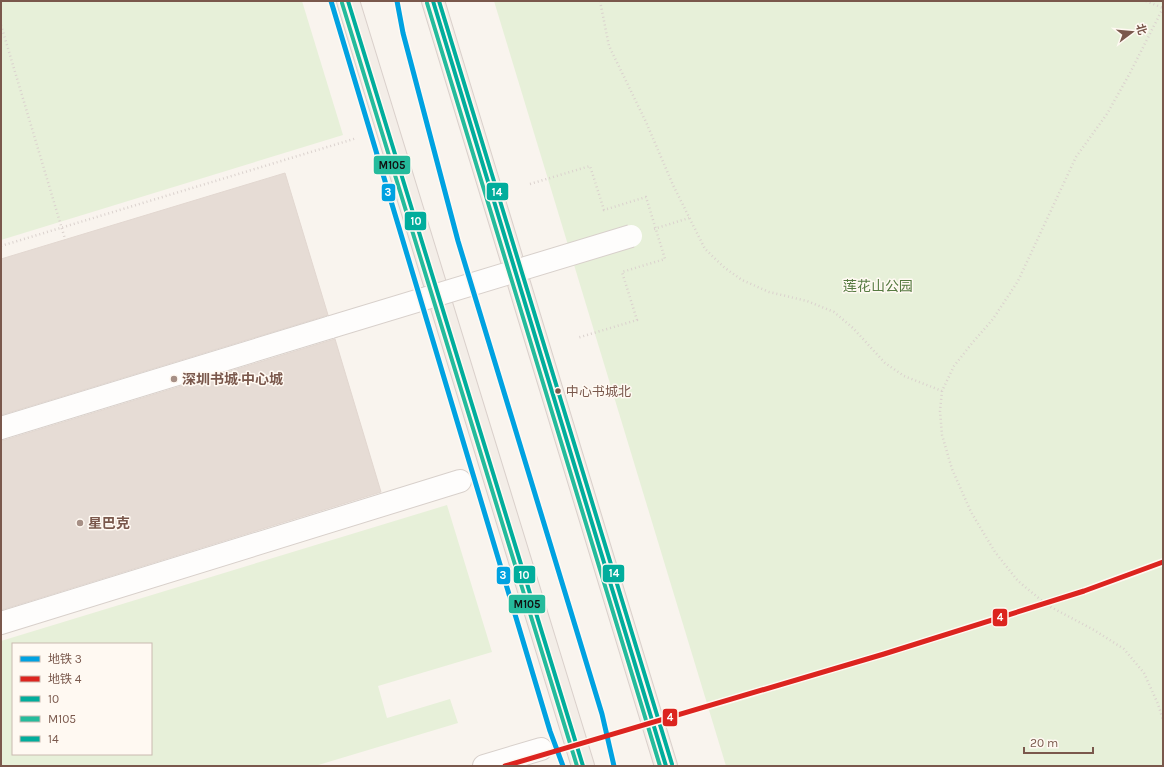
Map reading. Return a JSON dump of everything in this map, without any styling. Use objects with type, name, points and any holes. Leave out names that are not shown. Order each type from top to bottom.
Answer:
[{"type":"main road","points":[[348,1],[583,766]]},
{"type":"main road","points":[[433,1],[666,766]]},
{"type":"street","points":[[1,428],[631,236]]},
{"type":"street","points":[[1,623],[460,481]]},
{"type":"street","points":[[484,766],[541,749]]},
{"type":"path","points":[[600,1],[608,46],[646,122],[673,185],[705,249],[725,268],[742,280],[769,292],[807,301],[834,312],[853,328],[885,363],[904,376],[942,391]]},
{"type":"path","points":[[1146,1],[1163,8],[1107,114],[1076,157],[1018,281],[993,319],[954,366],[942,391],[940,411],[942,435],[952,469],[971,512],[995,552],[1018,581],[1047,606],[1094,630],[1124,649],[1144,673],[1158,704],[1163,720]]},
{"type":"path","points":[[1,24],[65,239]]},
{"type":"path","points":[[1,246],[357,138]]},
{"type":"path","points":[[530,184],[590,166],[604,210],[646,197],[656,229],[665,259],[622,272],[637,320],[577,338]]},
{"type":"path","points":[[631,236],[689,218]]},
{"type":"green space","points":[[1,1],[302,1],[343,135],[1,240]]},
{"type":"green space","name":"莲花山公园","points":[[494,1],[1163,1],[1163,766],[726,766]]},
{"type":"green space","points":[[447,505],[492,652],[378,686],[387,718],[450,699],[458,723],[315,766],[1,766],[1,641]]},
{"type":"building","points":[[285,173],[328,315],[1,415],[1,259]]},
{"type":"building","points":[[335,339],[381,492],[1,610],[1,440]]},
{"type":"metro line","name":"3","points":[[331,1],[550,731],[563,766]]},
{"type":"metro line","name":"3","points":[[397,1],[403,33],[458,241],[602,714],[614,766]]},
{"type":"metro line","name":"4","points":[[505,766],[884,654],[1084,591],[1163,562]]},
{"type":"transit line","name":"10","points":[[348,1],[583,766]]},
{"type":"transit line","name":"10","points":[[433,1],[666,766]]},
{"type":"transit line","name":"14","points":[[439,1],[672,764]]},
{"type":"transit line","name":"M105","points":[[342,3],[577,766]]},
{"type":"transit line","name":"M105","points":[[427,3],[660,766]]},
{"type":"place","name":"深圳书城·中心城","points":[[174,379]]},
{"type":"place","name":"中心书城北","points":[[558,391]]},
{"type":"place","name":"星巴克","points":[[80,523]]}]
